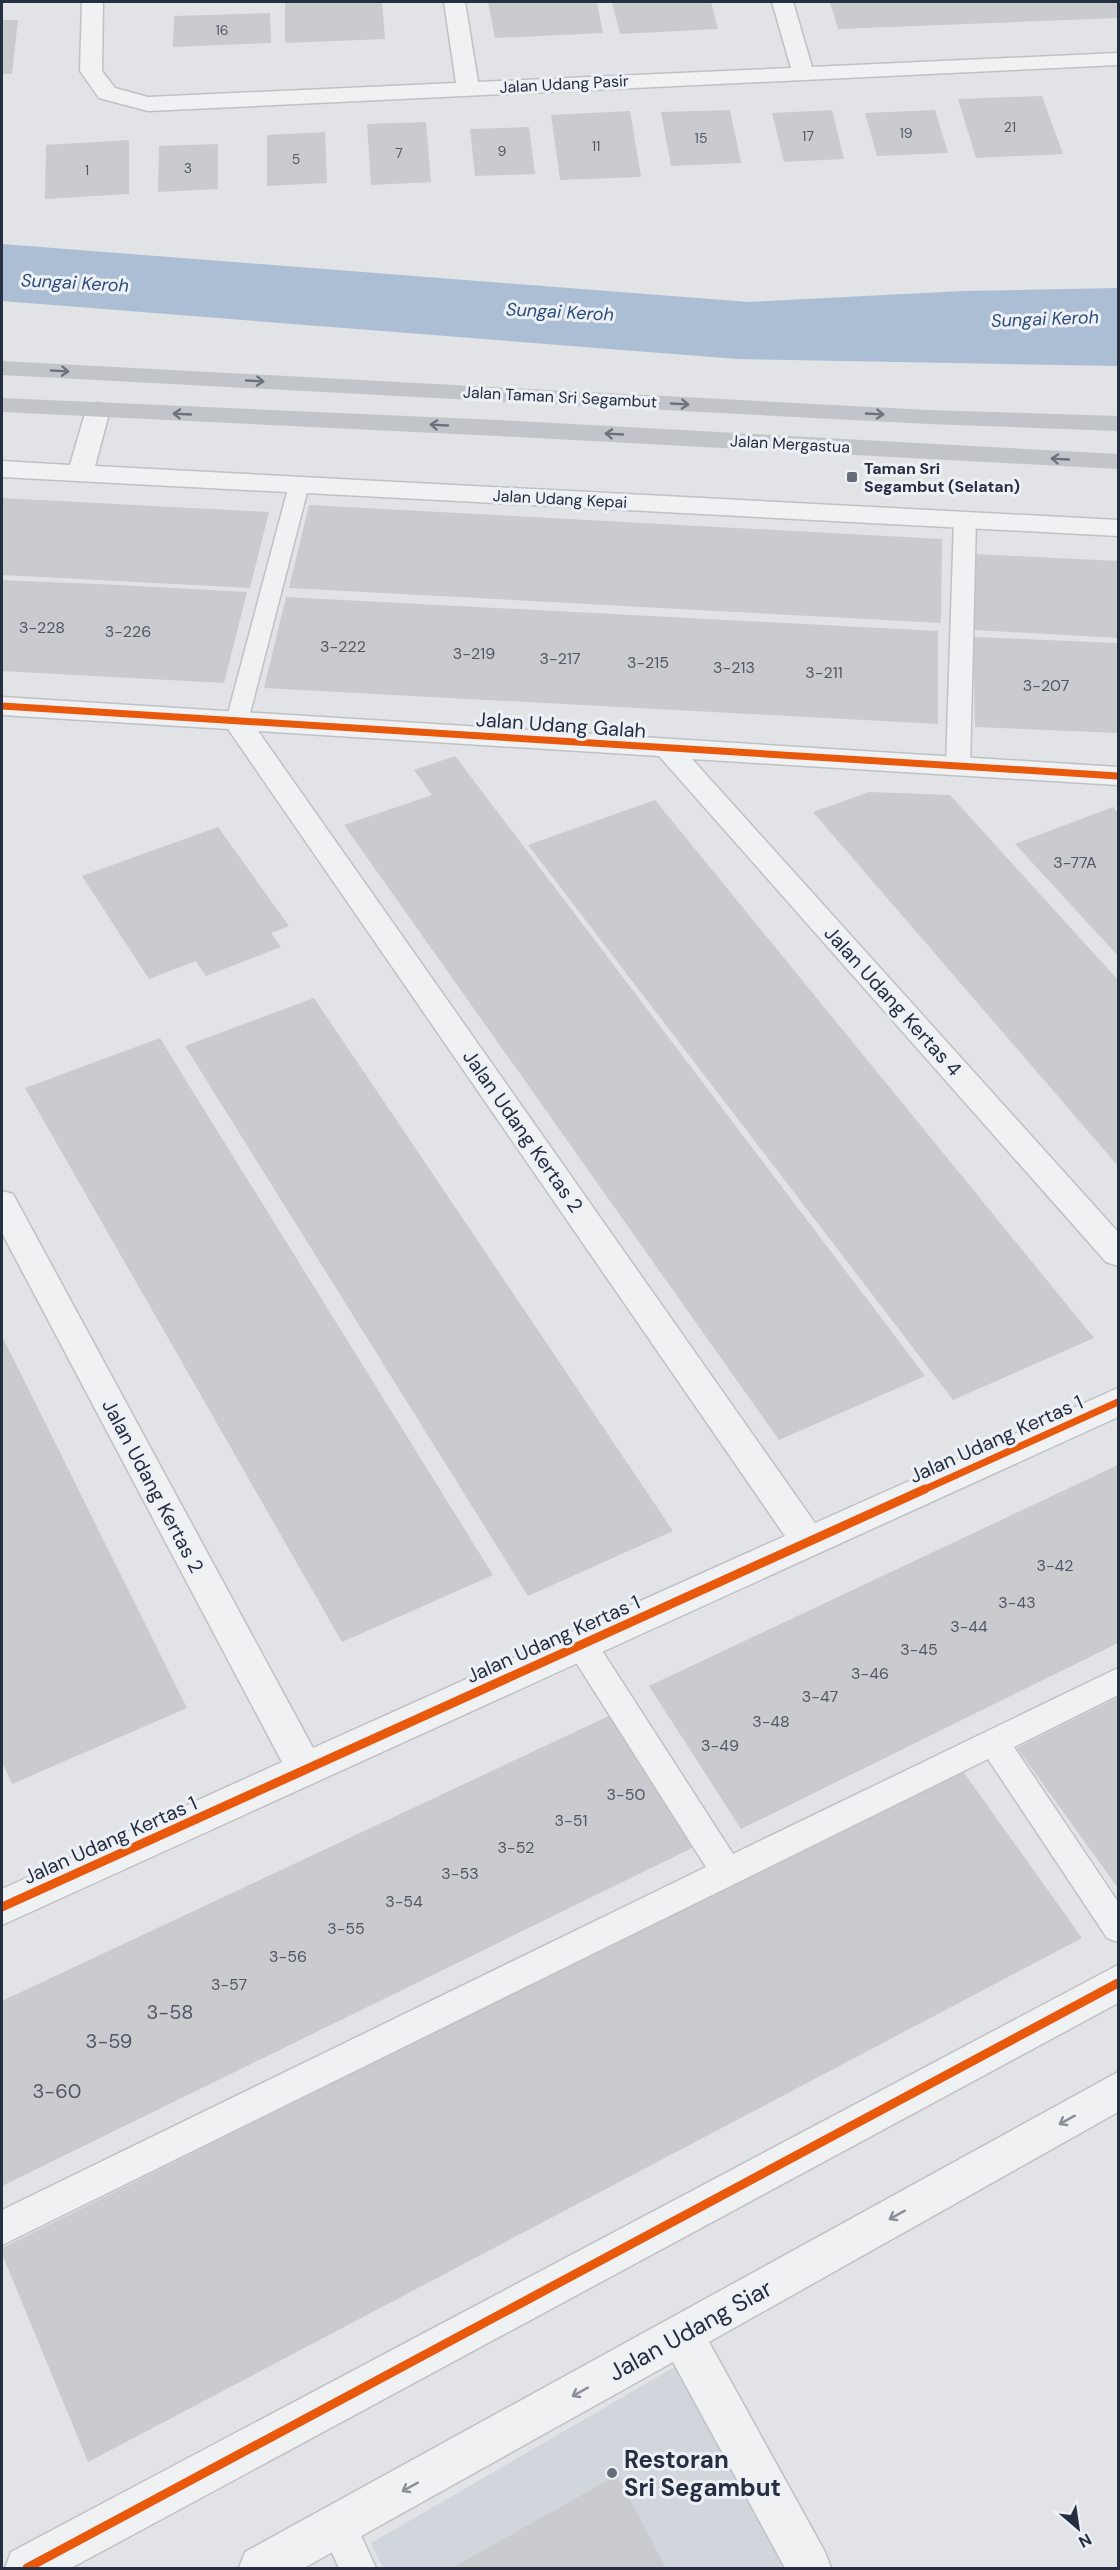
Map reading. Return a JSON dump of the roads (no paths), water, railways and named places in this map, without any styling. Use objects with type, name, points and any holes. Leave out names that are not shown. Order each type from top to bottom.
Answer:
[{"type":"street","name":"Jalan Udang Pasir","points":[[92,2],[91,71],[107,93],[148,104],[1119,58]]},
{"type":"street","points":[[454,2],[468,89]]},
{"type":"street","points":[[782,2],[804,73]]},
{"type":"street","name":"Jalan Taman Sri Segambut","points":[[2,368],[904,416],[1119,424]]},
{"type":"street","name":"Jalan Taman Sri Segambut","points":[[2,405],[498,428]]},
{"type":"street","points":[[80,473],[98,410]]},
{"type":"street","name":"Jalan Mergastua","points":[[498,428],[1119,462]]},
{"type":"street","name":"Jalan Udang Kepai","points":[[2,469],[1119,528]]},
{"type":"street","name":"Jalan Udang Galah","points":[[2,706],[1119,776]]},
{"type":"street","name":"Jalan Udang Kertas 2","points":[[237,721],[809,1542]]},
{"type":"street","name":"Jalan Udang Kertas 4","points":[[667,748],[1119,1253]]},
{"type":"street","name":"Jalan Udang Kertas 2","points":[[2,1203],[305,1769]]},
{"type":"street","name":"Jalan Udang Kertas 1","points":[[2,1907],[1119,1402]]},
{"type":"street","points":[[27,2568],[1119,1983]]},
{"type":"street","name":"Jalan Udang Siar","points":[[261,2568],[1119,2091]]},
{"type":"street","points":[[682,2335],[809,2568]]},
{"type":"lane","points":[[237,721],[299,485]]},
{"type":"lane","points":[[957,766],[965,520]]},
{"type":"lane","points":[[581,1644],[727,1873]]},
{"type":"lane","points":[[2,2228],[1119,1681]]},
{"type":"lane","points":[[994,1742],[1119,1928]]},
{"type":"lane","points":[[338,2527],[358,2568]]},
{"type":"water","name":"Sungai Keroh","points":[[2,244],[749,302],[963,291],[1118,288],[1118,366],[737,359],[2,301]]},
{"type":"place","name":"Taman Sri Segambut (Selatan)","points":[[852,477]]},
{"type":"place","name":"Restoran Sri Segambut","points":[[612,2473]]}]
